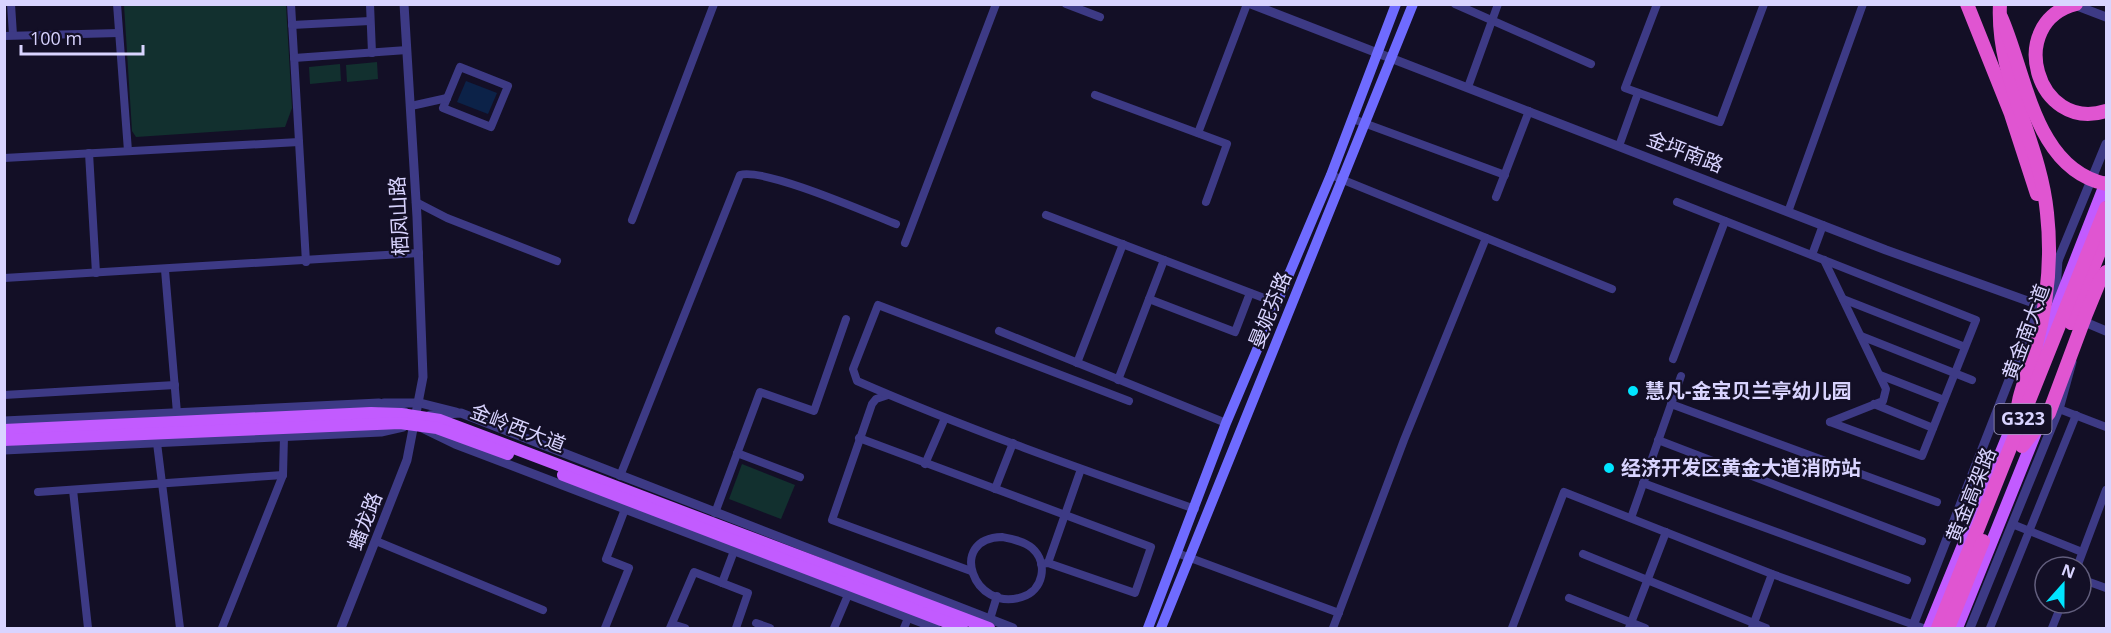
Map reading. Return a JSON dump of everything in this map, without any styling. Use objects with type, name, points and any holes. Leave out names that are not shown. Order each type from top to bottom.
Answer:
[{"type":"highway","points":[[1967,4],[2039,199],[2048,245]]},
{"type":"highway","points":[[1998,4],[1998,29],[2003,60],[2038,164],[2047,214],[2048,245],[2042,319],[2017,399],[2018,444]]},
{"type":"highway","points":[[1998,4],[2035,114],[2049,140],[2068,165],[2086,178],[2106,183]]},
{"type":"highway","points":[[2074,4],[2053,15],[2041,30],[2036,48],[2035,66],[2041,84],[2050,97],[2064,107],[2080,113],[2106,111]]},
{"type":"highway","name":"黄金高架路","points":[[1948,628],[2106,208]]},
{"type":"highway","name":"黄金高架路","points":[[1938,628],[2106,235]]},
{"type":"highway","points":[[2018,444],[2049,413],[2086,314],[2100,280],[2105,276]]},
{"type":"main road","name":"曼妮芬路","points":[[1148,628],[1226,423],[1331,175],[1396,4]]},
{"type":"main road","name":"曼妮芬路","points":[[1161,628],[1413,4]]},
{"type":"main road","name":"黄金南大道","points":[[1929,628],[2022,400],[2054,310],[2106,183]]},
{"type":"main road","points":[[1957,628],[2053,407],[2106,250]]},
{"type":"main road","name":"金岭西大道","points":[[4,430],[371,413],[458,425],[989,624]]},
{"type":"main road","name":"金岭西大道","points":[[4,440],[416,419],[962,628]]},
{"type":"street","points":[[11,4],[9,36],[119,33]]},
{"type":"street","points":[[117,4],[128,151]]},
{"type":"street","points":[[291,4],[306,262]]},
{"type":"street","points":[[370,4],[372,52]]},
{"type":"street","name":"栖凤山路","points":[[404,4],[423,353],[416,419]]},
{"type":"street","points":[[632,220],[714,4]]},
{"type":"street","points":[[905,243],[996,4]]},
{"type":"street","points":[[1066,4],[1100,17]]},
{"type":"street","points":[[1198,133],[1249,4]]},
{"type":"street","name":"金坪南路","points":[[1249,4],[1788,212],[2106,331]]},
{"type":"street","points":[[1455,4],[1591,64]]},
{"type":"street","points":[[1467,87],[1498,4]]},
{"type":"street","points":[[1657,4],[1625,88],[1720,122],[1764,4]]},
{"type":"street","points":[[1788,212],[1863,4]]},
{"type":"street","points":[[2074,4],[2106,17]]},
{"type":"street","points":[[292,25],[370,21]]},
{"type":"street","points":[[294,58],[407,50]]},
{"type":"street","points":[[460,67],[508,86],[491,127],[443,108],[447,98],[460,67]]},
{"type":"street","points":[[1619,146],[1638,93]]},
{"type":"street","points":[[1095,95],[1227,144],[1206,202]]},
{"type":"street","points":[[411,106],[447,98]]},
{"type":"street","points":[[1496,197],[1529,111]]},
{"type":"street","points":[[1353,118],[1504,175]]},
{"type":"street","points":[[4,158],[299,142]]},
{"type":"street","points":[[1512,628],[1564,492],[1772,574],[1916,627],[2022,347],[2106,144]]},
{"type":"street","points":[[89,153],[96,273]]},
{"type":"street","points":[[620,476],[740,175],[748,172],[798,187],[896,224]]},
{"type":"street","points":[[1331,175],[1612,289]]},
{"type":"street","points":[[416,202],[447,218],[557,261]]},
{"type":"street","points":[[1677,202],[1812,255],[1976,320],[1922,456],[1830,422],[1883,400],[1886,389],[1824,260]]},
{"type":"street","points":[[1046,215],[1277,303]]},
{"type":"street","points":[[1673,359],[1725,221]]},
{"type":"street","points":[[1812,255],[1823,225]]},
{"type":"street","points":[[1333,628],[1404,440],[1486,238]]},
{"type":"street","points":[[1077,363],[1123,244]]},
{"type":"street","points":[[4,278],[306,262],[419,253]]},
{"type":"street","points":[[1118,380],[1164,260]]},
{"type":"street","points":[[2022,347],[2054,310],[2058,260]]},
{"type":"street","points":[[165,270],[177,413]]},
{"type":"street","points":[[1970,628],[2012,524],[2053,407],[2071,376],[2083,321],[2105,276]]},
{"type":"street","points":[[1149,299],[1235,332],[1250,293]]},
{"type":"street","points":[[1843,298],[1965,347]]},
{"type":"street","points":[[1130,401],[878,305],[853,369],[856,381],[888,395],[1082,469],[1195,509]]},
{"type":"street","points":[[716,513],[760,392],[814,411],[846,319]]},
{"type":"street","points":[[999,331],[1226,423]]},
{"type":"street","points":[[1861,336],[1972,380]]},
{"type":"street","points":[[1880,375],[1944,400]]},
{"type":"street","points":[[1631,518],[1680,376]]},
{"type":"street","points":[[4,395],[174,385]]},
{"type":"street","points":[[888,395],[876,399],[872,404],[831,519],[971,571]]},
{"type":"street","points":[[4,421],[379,403],[416,419],[454,444],[936,628]]},
{"type":"street","points":[[1671,404],[1936,502]]},
{"type":"street","points":[[1874,404],[1933,428]]},
{"type":"street","points":[[2053,407],[2106,427]]},
{"type":"street","points":[[4,450],[381,432],[416,419],[461,413],[989,624],[1013,628]]},
{"type":"street","points":[[1990,628],[2076,415]]},
{"type":"street","points":[[925,464],[945,418]]},
{"type":"street","name":"蟠龙路","points":[[341,628],[407,460],[416,419]]},
{"type":"street","points":[[222,628],[283,475],[284,436]]},
{"type":"street","points":[[859,438],[1064,516],[1151,547],[1135,593],[1045,564],[1027,544],[996,537],[985,541],[977,548],[972,558],[971,571],[979,587],[997,597],[1019,598],[1030,594],[1040,580],[1045,564],[1064,516],[1082,469]]},
{"type":"street","points":[[1658,440],[1922,541]]},
{"type":"street","points":[[157,443],[180,628]]},
{"type":"street","points":[[995,489],[1012,443]]},
{"type":"street","points":[[737,453],[800,477]]},
{"type":"street","points":[[38,492],[283,475]]},
{"type":"street","points":[[1643,483],[1907,580]]},
{"type":"street","points":[[73,490],[88,628]]},
{"type":"street","points":[[2081,555],[2106,490]]},
{"type":"street","points":[[605,628],[629,568],[606,559],[625,509]]},
{"type":"street","points":[[2012,524],[2082,552]]},
{"type":"street","points":[[1630,626],[1666,532]]},
{"type":"street","points":[[376,541],[543,609]]},
{"type":"street","points":[[722,583],[734,551]]},
{"type":"street","points":[[1177,553],[1339,613]]},
{"type":"street","points":[[1583,554],[1753,626],[1766,628]]},
{"type":"street","points":[[685,628],[671,626],[694,572],[748,593],[736,628]]},
{"type":"street","points":[[1753,626],[1772,574]]},
{"type":"street","points":[[834,628],[848,595]]},
{"type":"street","points":[[989,624],[997,597]]},
{"type":"street","points":[[1569,598],[1630,626],[1645,628]]},
{"type":"street","points":[[904,628],[908,618]]},
{"type":"street","points":[[756,623],[770,628]]},
{"type":"green space","points":[[124,5],[286,5],[292,108],[285,127],[136,137],[132,131]]},
{"type":"green space","points":[[377,62],[378,79],[347,82],[346,65]]},
{"type":"green space","points":[[340,64],[341,81],[310,84],[309,67]]},
{"type":"green space","points":[[742,464],[795,485],[781,519],[729,499]]},
{"type":"water","points":[[466,81],[497,93],[488,114],[457,102]]},
{"type":"place","name":"慧凡-金宝贝兰亭幼儿园","points":[[1633,391]]},
{"type":"place","name":"经济开发区黄金大道消防站","points":[[1609,468]]}]
